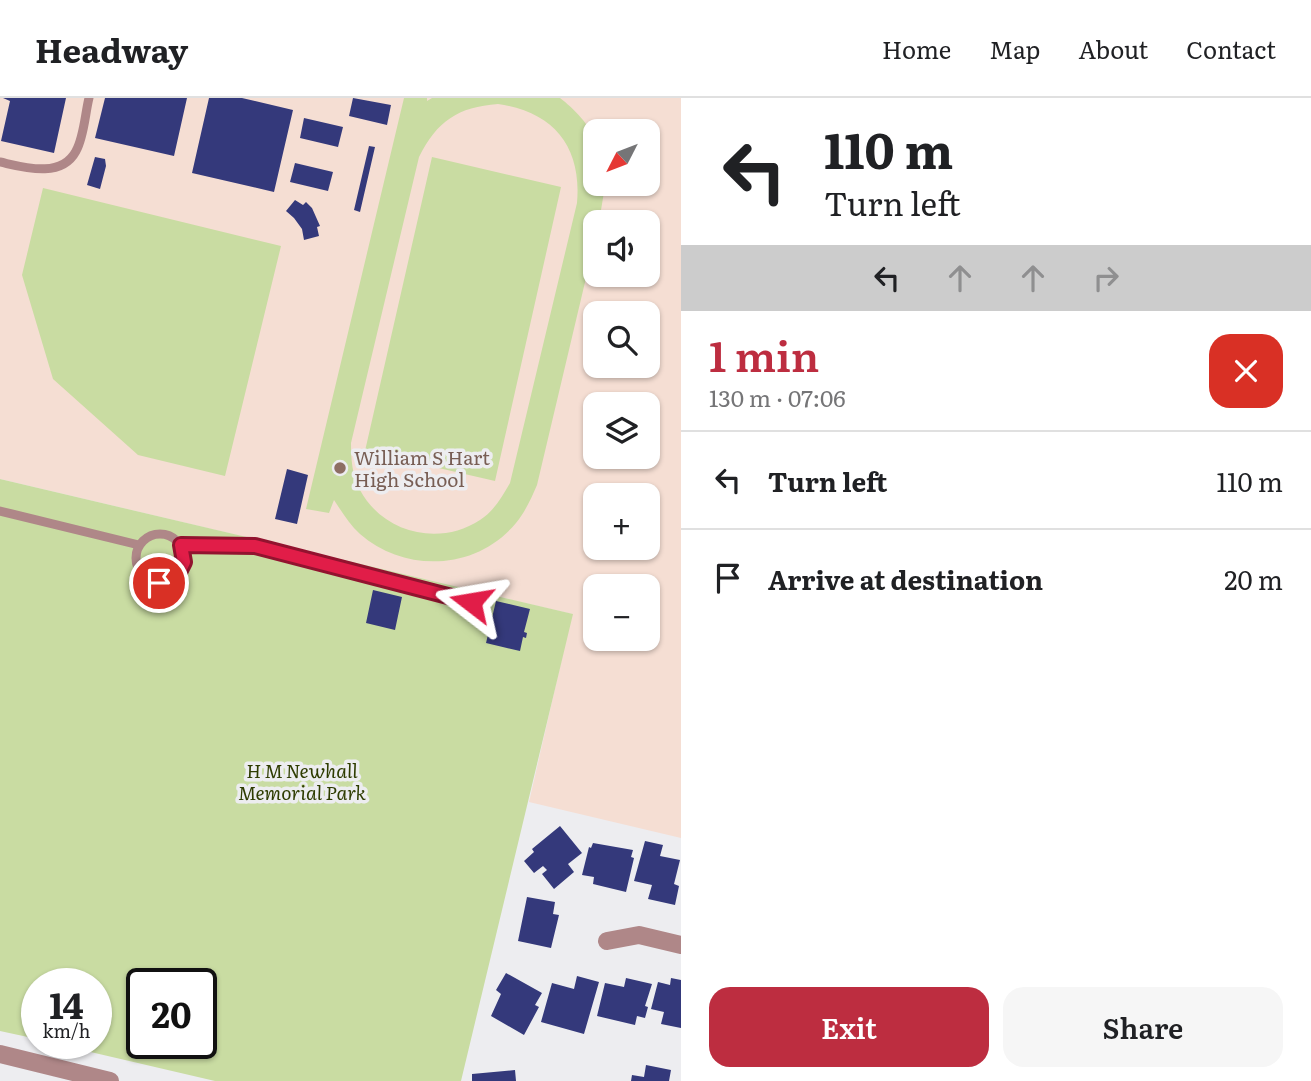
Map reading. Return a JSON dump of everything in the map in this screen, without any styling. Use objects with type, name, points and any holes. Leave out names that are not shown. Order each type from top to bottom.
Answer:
[{"type":"street","points":[[607,941],[639,935],[681,945]]},
{"type":"street","points":[[0,1054],[110,1081]]},
{"type":"lane","points":[[0,162],[36,170],[49,169],[69,159],[78,149],[89,98]]},
{"type":"lane","points":[[0,512],[139,545]]},
{"type":"lane","points":[[181,545],[184,562],[176,578],[159,583],[143,577],[135,562],[139,545],[152,535],[168,535],[181,545],[255,546],[471,602]]},
{"type":"shaded area","name":"William S Hart High School","points":[[0,98],[681,98],[681,838],[529,802],[572,614],[0,479]]},
{"type":"green space","points":[[404,98],[427,98],[427,101],[432,98],[560,98],[583,120],[583,196],[603,196],[601,210],[583,210],[584,287],[537,485],[530,500],[516,523],[500,539],[462,558],[441,561],[398,556],[378,547],[356,530],[334,500],[329,513],[306,509]],"holes":[[[498,104],[535,115],[549,124],[569,149],[575,165],[577,203],[510,483],[489,512],[464,528],[430,534],[397,526],[370,505],[360,490],[355,479],[351,443],[419,157],[441,125],[471,108]]]},
{"type":"green space","points":[[432,157],[561,187],[495,481],[365,451]]},
{"type":"green space","points":[[43,188],[281,246],[225,476],[138,455],[53,379],[22,275]]},
{"type":"green space","name":"H M Newhall Memorial Park","points":[[0,479],[573,614],[461,1081],[215,1081],[112,1057],[112,968],[21,968],[21,1036],[0,1031]]},
{"type":"building","points":[[3,98],[66,98],[54,153],[1,141],[10,101]]},
{"type":"building","points":[[105,98],[187,98],[174,156],[95,138]]},
{"type":"building","points":[[209,98],[242,98],[293,110],[274,192],[192,173]]},
{"type":"building","points":[[353,98],[391,105],[387,125],[349,116]]},
{"type":"building","points":[[304,118],[343,127],[338,147],[300,138]]},
{"type":"building","points":[[369,146],[375,147],[360,212],[354,210]]},
{"type":"building","points":[[95,157],[105,159],[106,166],[100,189],[87,185]]},
{"type":"building","points":[[295,163],[333,172],[328,191],[290,182]]},
{"type":"building","points":[[295,200],[303,205],[306,202],[312,208],[320,226],[317,227],[319,236],[304,240],[302,229],[286,211]]},
{"type":"building","points":[[287,469],[308,475],[297,524],[275,519]]},
{"type":"building","points":[[373,590],[402,597],[395,630],[366,623]]},
{"type":"building","points":[[496,601],[530,609],[524,632],[527,633],[526,638],[523,637],[520,651],[486,643]]},
{"type":"building","points":[[560,826],[582,853],[568,864],[574,872],[554,889],[542,874],[547,870],[543,866],[534,873],[524,861],[534,852],[532,849]]},
{"type":"building","points":[[645,841],[663,845],[660,856],[680,860],[674,884],[679,886],[675,905],[648,899],[652,885],[634,881]]},
{"type":"building","points":[[593,843],[633,850],[631,857],[634,858],[626,892],[593,884],[594,877],[582,875],[589,847],[591,848]]},
{"type":"building","points":[[527,897],[555,902],[553,914],[559,915],[551,948],[518,941]]},
{"type":"building","points":[[506,973],[542,993],[535,1005],[539,1007],[524,1035],[491,1016],[501,994],[496,990]]},
{"type":"building","points":[[577,976],[599,982],[584,1034],[541,1022],[552,983],[574,989]]},
{"type":"building","points":[[626,978],[652,984],[645,1006],[648,1007],[645,1018],[637,1016],[635,1025],[597,1016],[605,983],[624,987]]},
{"type":"building","points":[[671,978],[681,980],[681,1028],[661,1024],[664,1012],[651,1009],[658,982],[670,985]]},
{"type":"building","points":[[646,1065],[671,1070],[669,1081],[631,1081],[632,1075],[644,1077]]},
{"type":"building","points":[[515,1070],[516,1081],[472,1081],[472,1074]]},
{"type":"place","name":"William S Hart High School","points":[[340,468]]},
{"type":"route","points":[[159,583],[176,578],[184,562],[181,545],[255,546],[471,602]]}]
